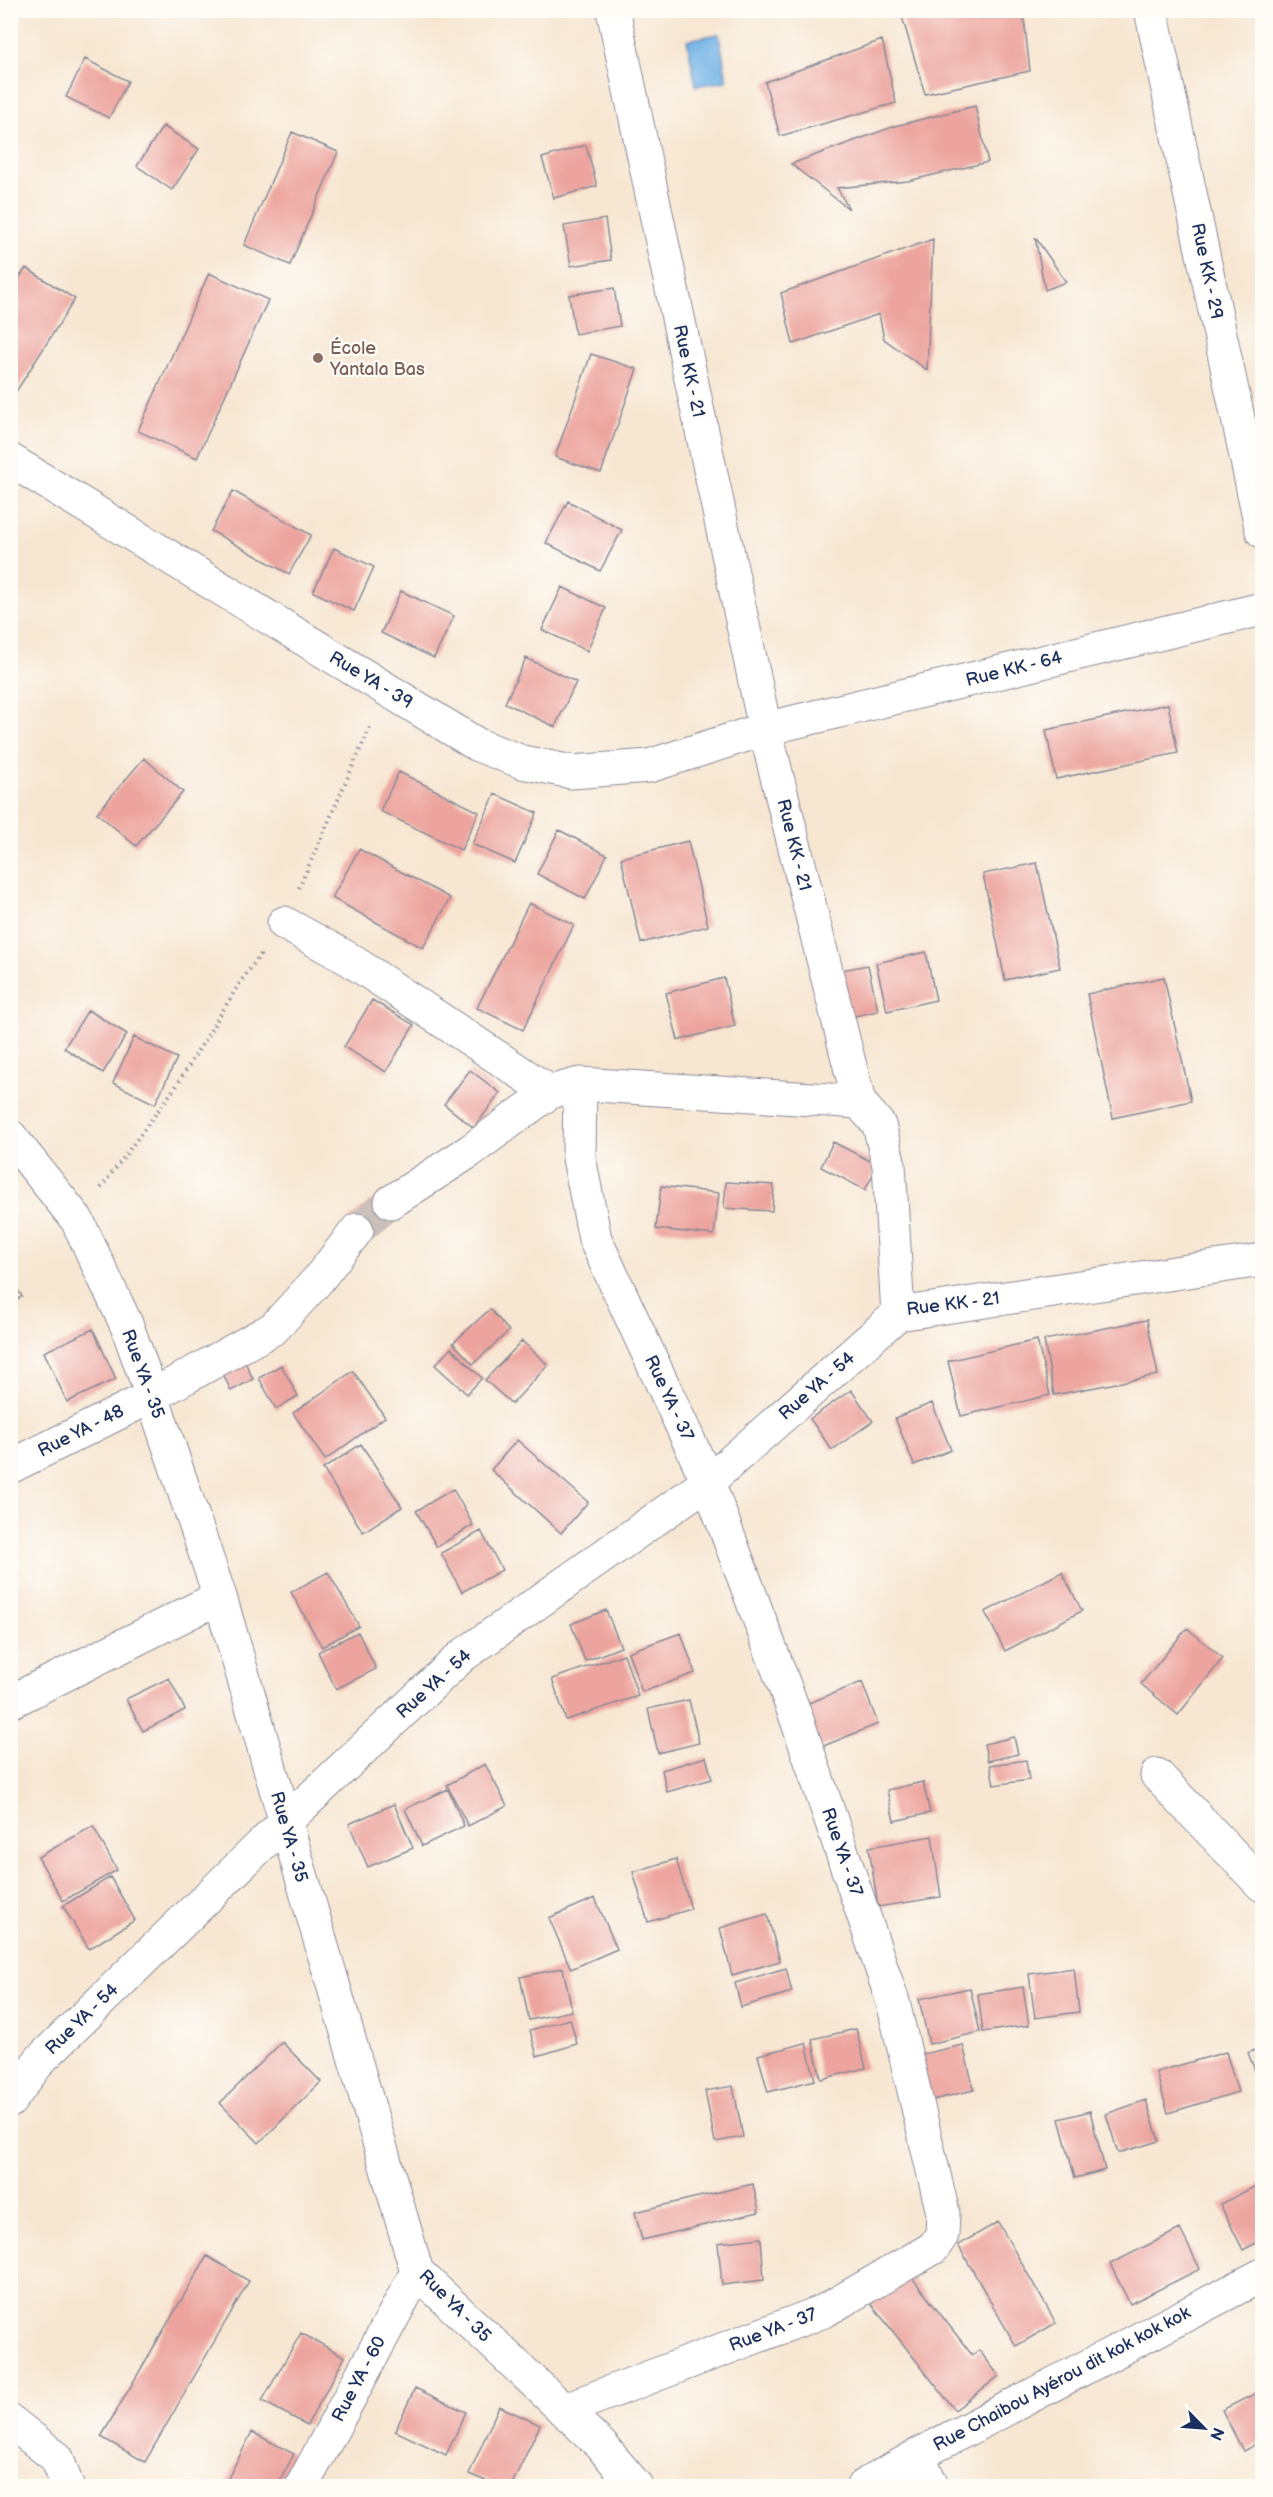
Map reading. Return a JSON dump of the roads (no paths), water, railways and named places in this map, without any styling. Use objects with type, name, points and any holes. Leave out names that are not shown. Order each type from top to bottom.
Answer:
[{"type":"street","name":"Rue KK - 21","points":[[613,10],[765,729],[859,1102],[879,1125],[890,1165],[898,1314],[1263,1260]]},
{"type":"street","name":"Rue KK - 29","points":[[1151,10],[1255,463],[1263,531]]},
{"type":"street","name":"Rue YA - 39","points":[[10,460],[478,745],[522,762],[572,772],[649,766],[765,729]]},
{"type":"street","name":"Rue KK - 64","points":[[765,729],[1263,609]]},
{"type":"street","points":[[284,923],[349,959],[565,1088],[859,1102]]},
{"type":"street","points":[[391,1202],[565,1088]]},
{"type":"street","name":"Rue YA - 37","points":[[563,2410],[824,2311],[933,2248],[942,2235],[943,2213],[893,2002],[796,1717],[708,1482],[595,1239],[565,1088]]},
{"type":"street","name":"Rue YA - 35","points":[[10,1136],[77,1220],[127,1326],[220,1598],[417,2272],[600,2444],[636,2487]]},
{"type":"street","name":"Rue YA - 48","points":[[10,1467],[152,1396],[274,1328],[317,1281],[357,1230]]},
{"type":"street","name":"Rue YA - 54","points":[[10,2102],[40,2060],[285,1822],[462,1656],[708,1482],[898,1314]]},
{"type":"street","points":[[10,1702],[220,1598]]},
{"type":"street","points":[[1157,1774],[1263,1885]]},
{"type":"street","name":"Rue YA - 60","points":[[302,2487],[417,2272]]},
{"type":"street","name":"Rue Chaibou Ayérou dit kok kok kok","points":[[863,2487],[918,2455],[1263,2275]]},
{"type":"street","points":[[10,2421],[57,2458],[68,2487]]},
{"type":"street","points":[[918,2455],[932,2487]]},
{"type":"water","points":[[719,34],[727,81],[696,86],[687,40]]},
{"type":"tunnel","points":[[357,1230],[391,1202]]},
{"type":"place","name":"École Yantala Bas","points":[[318,358]]}]
